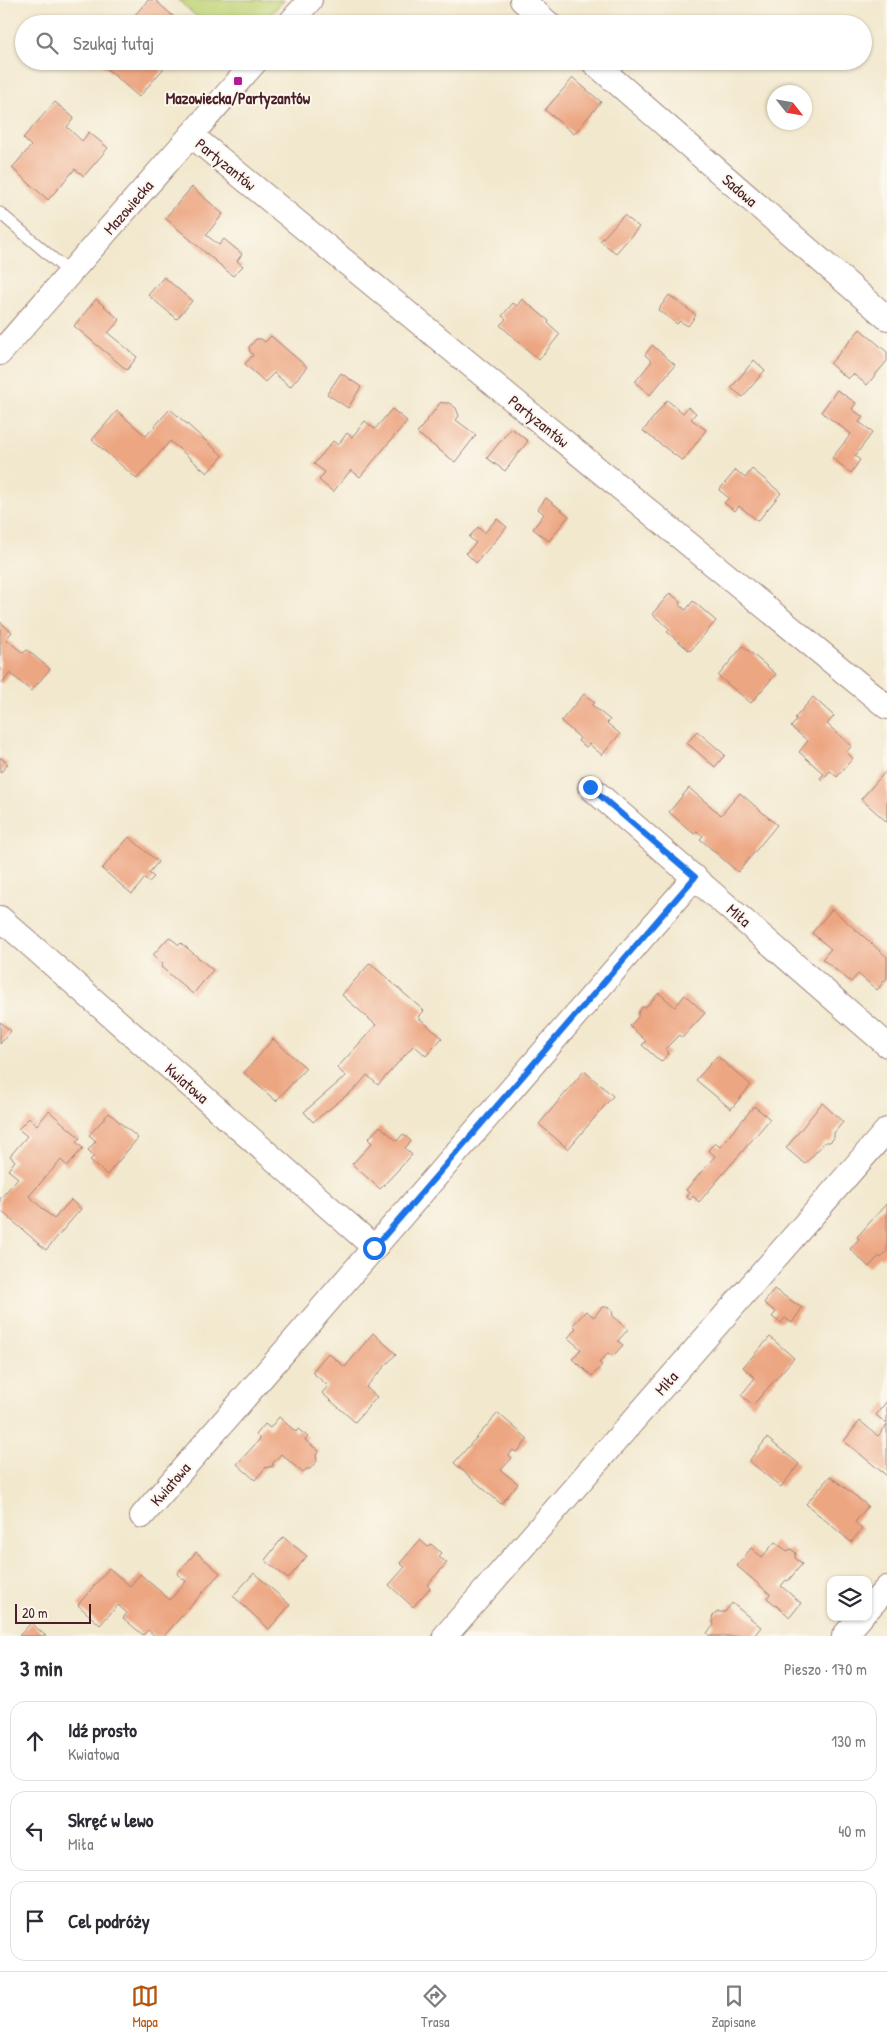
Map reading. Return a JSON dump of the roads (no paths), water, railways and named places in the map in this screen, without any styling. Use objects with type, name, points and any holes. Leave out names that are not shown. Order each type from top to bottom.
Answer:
[{"type":"street","points":[[297,15],[310,0]]},
{"type":"street","points":[[522,0],[540,15]]},
{"type":"street","name":"Mazowiecka","points":[[0,353],[248,70]]},
{"type":"street","name":"Sadowa","points":[[602,70],[887,318]]},
{"type":"street","name":"Partyzantów","points":[[191,135],[887,707]]},
{"type":"street","name":"Miła","points":[[590,787],[887,1045]]},
{"type":"street","name":"Kwiatowa","points":[[142,1516],[695,877]]},
{"type":"street","name":"Kwiatowa","points":[[0,918],[374,1248]]},
{"type":"street","name":"Miła","points":[[445,1636],[887,1130]]},
{"type":"street","points":[[872,1605],[887,1588]]},
{"type":"street","points":[[844,1636],[857,1621]]},
{"type":"lane","points":[[0,213],[70,273]]},
{"type":"place","name":"Mazowiecka/Partyzantów","points":[[238,81]]}]
